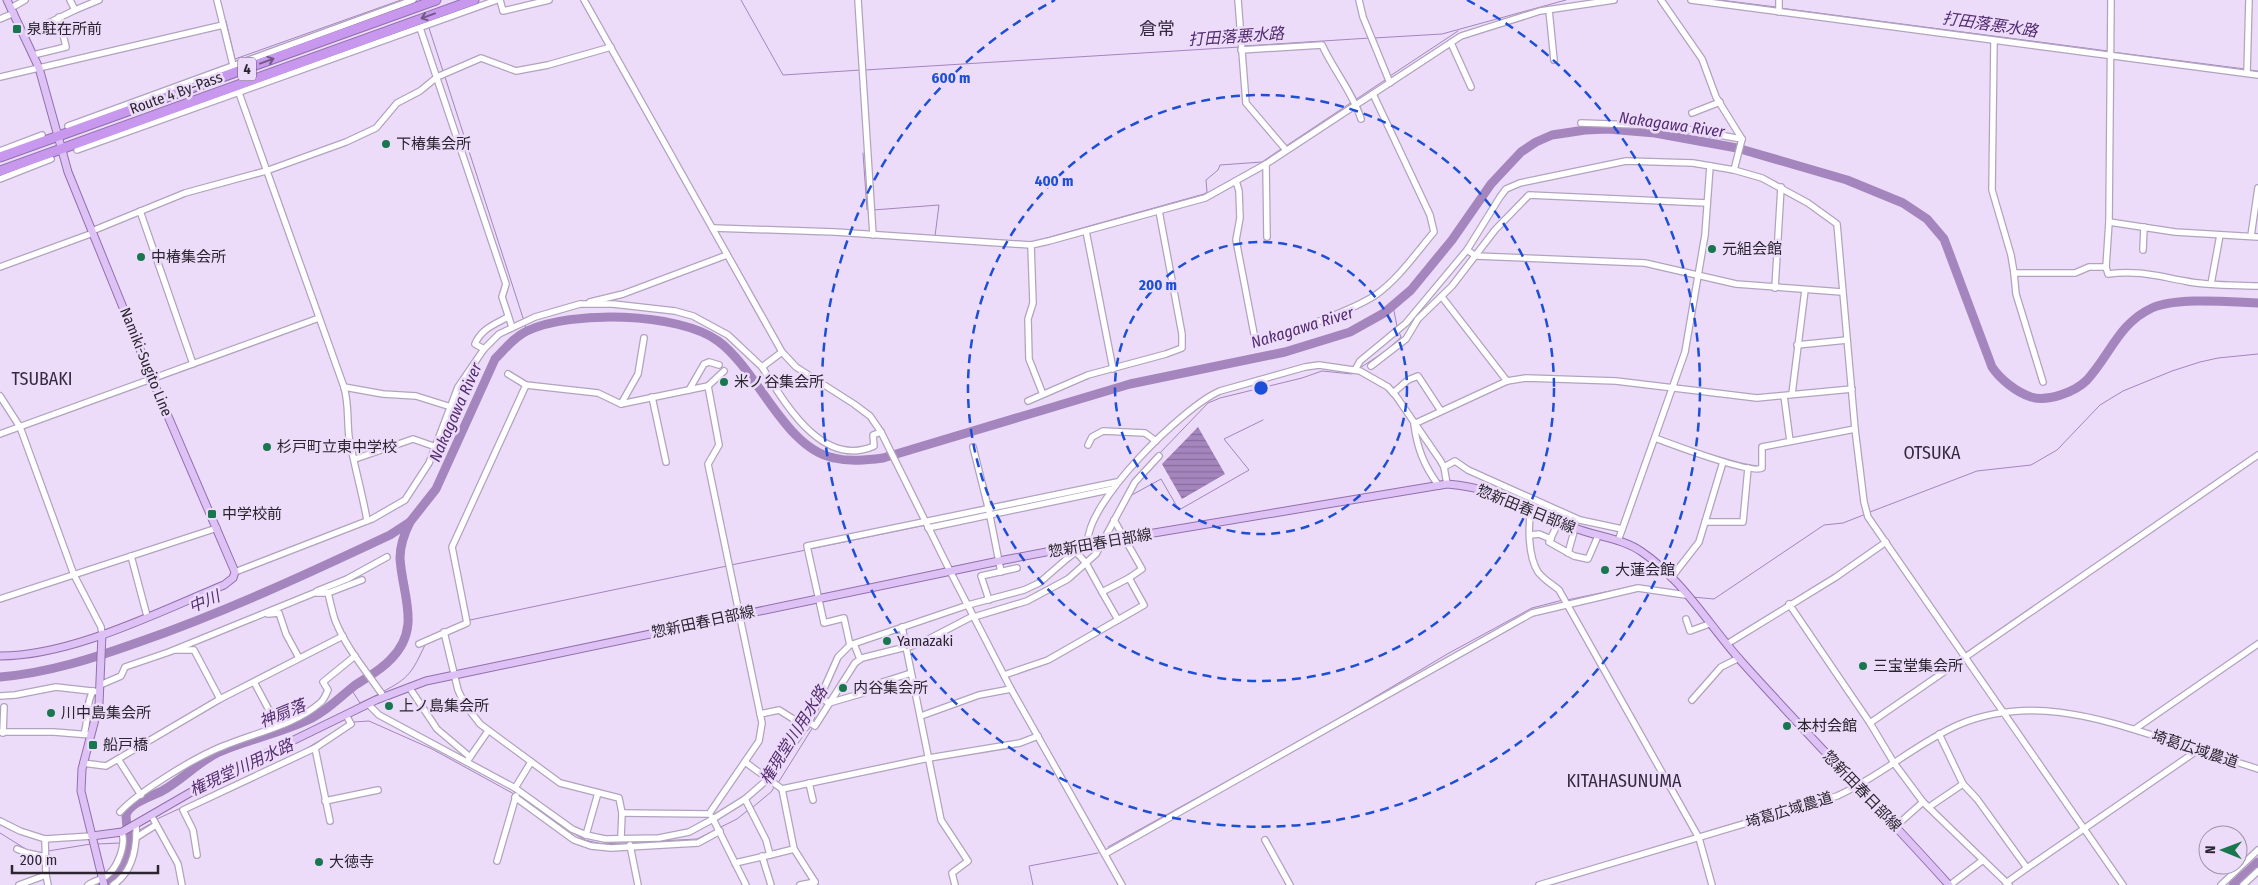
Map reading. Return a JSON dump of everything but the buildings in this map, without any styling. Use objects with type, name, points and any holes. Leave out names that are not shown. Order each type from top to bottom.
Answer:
[{"type":"highway","name":"Route 4 By-Pass","points":[[0,157],[57,137],[93,121],[436,0]]},
{"type":"highway","name":"Route 4 By-Pass","points":[[0,171],[60,149],[113,134],[245,87],[474,0]]},
{"type":"main road","name":"Namiki-Sugito Line","points":[[8,0],[39,68],[60,149],[152,379],[235,572]]},
{"type":"main road","name":"惣新田春日部線","points":[[122,832],[212,780],[346,715],[409,687],[454,674],[999,561],[1088,544],[1447,484],[1464,485],[1496,493],[1575,528],[1598,536],[1618,540],[1640,551],[1671,578],[1739,658],[1949,885]]},
{"type":"main road","points":[[0,656],[45,650],[102,634],[224,585],[233,578],[235,572]]},
{"type":"main road","points":[[102,634],[98,688],[83,764],[81,797],[104,881]]},
{"type":"main road","points":[[92,836],[111,835],[122,832]]},
{"type":"street","points":[[0,19],[25,0]]},
{"type":"street","points":[[70,0],[75,10]]},
{"type":"street","points":[[24,35],[59,17],[99,0]]},
{"type":"street","points":[[217,0],[233,65]]},
{"type":"street","points":[[68,126],[93,121],[106,110],[413,0]]},
{"type":"street","points":[[77,150],[113,134],[239,93],[245,87],[499,0],[503,11],[549,0]]},
{"type":"street","points":[[584,0],[782,352],[796,368],[870,416],[882,433],[1004,675],[1122,885]]},
{"type":"street","points":[[858,0],[873,235]]},
{"type":"street","points":[[1238,0],[1246,104],[1286,150]]},
{"type":"street","points":[[1359,0],[1363,17],[1390,83]]},
{"type":"street","points":[[712,228],[835,232],[1031,245],[1205,198],[1266,164],[1461,36],[1549,10],[1614,0]]},
{"type":"street","points":[[1661,0],[1702,59],[1720,102],[1742,139],[1734,170]]},
{"type":"street","points":[[1691,0],[2258,75]]},
{"type":"street","points":[[1779,0],[1779,12]]},
{"type":"street","points":[[2111,0],[2109,222],[2106,267],[2108,274],[2121,272],[2156,274],[2185,281],[2258,286]]},
{"type":"street","points":[[2247,73],[2249,0]]},
{"type":"street","points":[[1549,10],[1554,60]]},
{"type":"street","points":[[33,55],[66,47],[59,17]]},
{"type":"street","points":[[0,77],[223,25]]},
{"type":"street","points":[[420,28],[506,284],[502,297],[512,327]]},
{"type":"street","points":[[1994,41],[1992,190],[2011,255],[2016,294],[2043,382]]},
{"type":"street","points":[[1451,43],[1471,87]]},
{"type":"street","points":[[1241,50],[1322,46],[1356,105],[1361,119]]},
{"type":"street","points":[[0,267],[93,232],[184,193],[266,171],[346,142],[376,128],[397,103],[420,91],[437,77],[481,58],[516,71],[548,66],[611,47]]},
{"type":"street","points":[[239,93],[348,400],[348,427],[367,520]]},
{"type":"street","points":[[1236,181],[1239,191],[1240,218],[1236,240],[1255,339],[1260,340],[1290,331],[1364,302],[1378,294],[1400,272],[1434,232],[1430,215],[1373,94]]},
{"type":"street","points":[[1692,113],[1720,102]]},
{"type":"street","points":[[1581,123],[1668,126],[1742,139]]},
{"type":"street","points":[[0,151],[42,135]]},
{"type":"street","points":[[0,179],[51,159]]},
{"type":"street","points":[[1355,370],[1360,361],[1406,323],[1467,250],[1500,197],[1512,186],[1626,161],[1693,163],[1734,170],[1762,178],[1808,203],[1837,224],[1842,292],[1866,514],[2123,885]]},
{"type":"street","points":[[1266,164],[1267,237]]},
{"type":"street","points":[[1618,540],[1685,352],[1699,276],[1710,166]]},
{"type":"street","points":[[1775,288],[1781,187]]},
{"type":"street","points":[[2109,222],[2220,235],[2255,236],[2258,188]]},
{"type":"street","points":[[1370,366],[1406,339],[1418,319],[1442,297],[1512,212],[1529,195],[1707,203]]},
{"type":"street","points":[[140,211],[193,364]]},
{"type":"street","points":[[1028,401],[1088,375],[1182,348],[1182,334],[1159,211]]},
{"type":"street","points":[[2143,250],[2144,227]]},
{"type":"street","points":[[1086,231],[1113,369]]},
{"type":"street","points":[[2211,284],[2220,235]]},
{"type":"street","points":[[1031,245],[1033,303],[1028,319],[1029,359],[1042,392]]},
{"type":"street","points":[[1467,250],[1476,256],[1645,263],[1736,284],[1842,292]]},
{"type":"street","points":[[235,572],[386,512],[404,500],[421,478],[436,447],[464,378],[492,339],[512,327],[544,314],[623,294],[727,255]]},
{"type":"street","points":[[2014,273],[2075,273],[2089,267],[2106,267]]},
{"type":"street","points":[[1792,394],[1805,290]]},
{"type":"street","points":[[1442,297],[1507,382]]},
{"type":"street","points":[[580,304],[646,307],[693,316],[728,335],[762,367],[792,414],[804,426],[836,448],[850,451],[869,448],[874,446],[873,436],[882,433]]},
{"type":"street","points":[[484,349],[475,344],[478,337],[493,324],[508,317]]},
{"type":"street","points":[[0,434],[319,318]]},
{"type":"street","points":[[621,404],[638,374],[644,338]]},
{"type":"street","points":[[1797,345],[1847,340]]},
{"type":"street","points":[[762,367],[782,352]]},
{"type":"street","points":[[689,390],[704,364],[709,362],[719,365]]},
{"type":"street","points":[[1088,544],[1087,534],[1117,482],[1156,441],[1208,396],[1305,367],[1319,365],[1355,370],[1373,377],[1393,393],[1444,467],[1447,484]]},
{"type":"street","points":[[508,374],[526,385],[598,393],[621,404],[708,386],[724,371]]},
{"type":"street","points":[[1393,393],[1408,380],[1418,376],[1441,411]]},
{"type":"street","points":[[1414,424],[1507,382],[1536,377],[1616,380],[1757,398],[1852,389]]},
{"type":"street","points":[[420,644],[467,623],[452,547],[526,385]]},
{"type":"street","points":[[708,386],[719,445],[708,464],[762,723],[759,741],[711,816]]},
{"type":"street","points":[[344,387],[383,394],[416,396],[451,407]]},
{"type":"street","points":[[0,396],[20,427],[74,575],[101,627],[102,634]]},
{"type":"street","points":[[1784,396],[1790,441]]},
{"type":"street","points":[[652,398],[666,462]]},
{"type":"street","points":[[1414,424],[1418,449],[1438,486]]},
{"type":"street","points":[[1655,438],[1723,462],[1755,470],[1762,468],[1762,447],[1856,428]]},
{"type":"street","points":[[1088,445],[1092,437],[1103,432],[1145,433],[1156,441]]},
{"type":"street","points":[[355,459],[413,439],[436,447]]},
{"type":"street","points":[[972,447],[989,512],[1001,572]]},
{"type":"street","points":[[1870,723],[2258,455]]},
{"type":"street","points":[[760,714],[780,710],[807,725],[815,726],[852,666],[860,659],[906,648],[973,615],[1009,607],[1052,589],[1068,579],[1084,562],[1096,554],[1135,482],[1159,456]]},
{"type":"street","points":[[1444,467],[1455,461],[1468,470],[1562,514],[1622,529]]},
{"type":"street","points":[[1671,578],[1699,542],[1723,462]]},
{"type":"street","points":[[1706,522],[1743,522],[1748,468]]},
{"type":"street","points":[[989,512],[1117,482]]},
{"type":"street","points":[[860,659],[852,644],[844,618],[824,623],[807,546],[1113,489]]},
{"type":"street","points":[[1531,508],[1528,522],[1532,556],[1539,574],[1560,590],[1699,838],[1712,885]]},
{"type":"street","points":[[1102,592],[1142,570],[1114,520]]},
{"type":"street","points":[[1559,521],[1549,542],[1568,553],[1588,559],[1598,536]]},
{"type":"street","points":[[0,599],[217,528]]},
{"type":"street","points":[[1568,553],[1575,528]]},
{"type":"street","points":[[1530,535],[1539,534],[1551,539]]},
{"type":"street","points":[[1727,644],[1789,604],[1836,577],[1886,542]]},
{"type":"street","points":[[1068,548],[1069,557]]},
{"type":"street","points":[[369,705],[379,714],[468,760],[517,789],[572,829],[593,838],[673,836],[689,832],[711,816],[745,799],[768,779],[807,725],[821,698],[838,657],[852,644],[968,605],[1011,595],[1039,583],[1076,552],[1084,562],[1118,620]]},
{"type":"street","points":[[131,556],[148,616]]},
{"type":"street","points":[[4,707],[2,732],[54,732],[88,735],[88,702],[98,688],[121,676],[125,667],[262,615],[314,593],[347,579],[387,556]]},
{"type":"street","points":[[989,600],[981,576],[1018,568]]},
{"type":"street","points":[[1004,675],[1048,660],[1144,606],[1129,578]]},
{"type":"street","points":[[314,593],[328,592],[362,580]]},
{"type":"street","points":[[1105,854],[1532,614],[1638,588],[1684,594]]},
{"type":"street","points":[[328,592],[335,619],[343,636],[384,697]]},
{"type":"street","points":[[1789,604],[1870,723],[1894,763],[1923,802],[2008,884],[2027,868],[2198,750]]},
{"type":"street","points":[[262,615],[279,613],[286,634],[299,658]]},
{"type":"street","points":[[1686,619],[1690,631],[1709,624]]},
{"type":"street","points":[[902,627],[941,820],[968,860],[952,872],[955,885]]},
{"type":"street","points":[[444,632],[454,674],[464,703],[480,724],[560,783],[619,798],[622,813],[621,838]]},
{"type":"street","points":[[83,764],[106,766],[220,698],[343,636]]},
{"type":"street","points":[[2135,729],[2258,644]]},
{"type":"street","points":[[172,650],[194,650],[220,698]]},
{"type":"street","points":[[120,812],[141,795],[212,750],[298,717],[322,702],[328,690],[323,682],[355,656]]},
{"type":"street","points":[[1692,700],[1721,668],[1739,658]]},
{"type":"street","points":[[821,698],[829,703],[863,693],[864,688],[911,673]]},
{"type":"street","points":[[254,682],[277,725]]},
{"type":"street","points":[[0,696],[16,695],[56,687],[98,688]]},
{"type":"street","points":[[409,687],[438,730],[468,760]]},
{"type":"street","points":[[921,716],[979,695],[1011,688]]},
{"type":"street","name":"埼葛広域農道","points":[[1539,885],[1837,796],[1858,787],[1939,734],[1959,725],[2005,713],[2035,710],[2061,711],[2091,716],[2258,769]]},
{"type":"street","points":[[197,855],[193,830],[183,810],[315,748],[351,724],[346,715]]},
{"type":"street","points":[[468,760],[488,731]]},
{"type":"street","points":[[1939,734],[1963,784],[2027,868]]},
{"type":"street","points":[[782,789],[929,758],[1020,743],[1038,736]]},
{"type":"street","points":[[315,748],[330,821]]},
{"type":"street","points":[[118,759],[141,795]]},
{"type":"street","points":[[497,861],[517,789],[531,762]]},
{"type":"street","points":[[745,762],[782,789],[794,849],[814,883],[800,885]]},
{"type":"street","points":[[810,783],[813,800]]},
{"type":"street","points":[[1929,807],[1963,784]]},
{"type":"street","points":[[326,801],[378,790]]},
{"type":"street","points":[[586,835],[598,792]]},
{"type":"street","points":[[516,797],[574,840],[591,846],[630,847],[698,843],[720,831]]},
{"type":"street","points":[[745,799],[766,840],[770,854]]},
{"type":"street","points":[[1896,826],[1923,802]]},
{"type":"street","points":[[622,813],[711,816]]},
{"type":"street","points":[[150,815],[178,864],[182,885]]},
{"type":"street","points":[[711,816],[746,885]]},
{"type":"street","points":[[0,821],[20,831],[44,839],[92,836]]},
{"type":"street","points":[[113,885],[123,877],[129,868],[135,850],[136,825]]},
{"type":"street","points":[[137,837],[156,825]]},
{"type":"street","points":[[88,885],[104,881],[117,862],[124,837],[122,832]]},
{"type":"street","points":[[591,846],[593,838]]},
{"type":"street","points":[[628,838],[638,885]]},
{"type":"street","points":[[44,839],[48,885]]},
{"type":"street","points":[[1265,840],[1290,885]]},
{"type":"street","points":[[17,849],[27,854],[46,856]]},
{"type":"street","points":[[735,863],[794,849]]},
{"type":"street","points":[[2221,885],[2258,850]]},
{"type":"street","points":[[24,862],[46,856]]},
{"type":"street","points":[[762,856],[771,885]]},
{"type":"street","points":[[1949,885],[1983,860]]},
{"type":"street","points":[[2243,885],[2258,871]]},
{"type":"street","points":[[19,885],[46,875]]},
{"type":"shaded area","points":[[1198,427],[1225,474],[1182,499],[1162,464]]},
{"type":"waterway","points":[[226,21],[235,59],[401,0]]},
{"type":"waterway","name":"打田落悪水路","points":[[741,0],[783,75],[861,70]]},
{"type":"waterway","name":"打田落悪水路","points":[[1374,38],[1442,34],[1566,0]]},
{"type":"waterway","name":"打田落悪水路","points":[[1720,0],[1776,7]]},
{"type":"waterway","name":"打田落悪水路","points":[[1780,8],[2108,51]]},
{"type":"waterway","points":[[43,64],[219,23]]},
{"type":"waterway","points":[[429,28],[443,71]]},
{"type":"waterway","points":[[1390,76],[1458,31]]},
{"type":"waterway","name":"打田落悪水路","points":[[1244,46],[1370,38]]},
{"type":"waterway","name":"打田落悪水路","points":[[865,70],[1240,47]]},
{"type":"waterway","name":"打田落悪水路","points":[[2112,52],[2245,69]]},
{"type":"waterway","name":"打田落悪水路","points":[[2249,70],[2258,71]]},
{"type":"waterway","points":[[445,77],[524,321]]},
{"type":"waterway","points":[[1355,100],[1385,80]]},
{"type":"waterway","points":[[1286,146],[1352,102]]},
{"type":"waterway","name":"Nakagawa River","points":[[0,677],[36,672],[71,664],[171,630],[266,592],[390,535],[410,522],[436,489],[495,359],[522,334],[546,324],[596,317],[624,317],[677,324],[700,331],[718,341],[732,354],[786,425],[817,452],[846,460],[883,458],[1130,384],[1285,352],[1350,332],[1384,313],[1411,290],[1452,240],[1491,184],[1521,152],[1536,142],[1552,135],[1608,129],[1655,133],[1737,148],[1847,180],[1903,203],[1927,219],[1944,239],[1992,367],[2009,385],[2031,397],[2045,398],[2061,395],[2082,384],[2095,370],[2131,322],[2152,308],[2175,302],[2189,301],[2258,303]]},
{"type":"waterway","points":[[873,210],[939,205],[935,236],[1032,242],[1204,194],[1207,192],[1206,180],[1218,170],[1220,165],[1262,162],[1281,149]]},
{"type":"waterway","points":[[863,153],[867,210],[869,210]]},
{"type":"waterway","name":"権現堂川用水路","points":[[1393,306],[1397,326]]},
{"type":"waterway","name":"Nakagawa River","points":[[525,325],[527,331]]},
{"type":"waterway","name":"権現堂川用水路","points":[[1360,368],[1387,350],[1401,337],[1399,332]]},
{"type":"waterway","points":[[1870,512],[1977,471],[2031,465],[2057,450],[2100,405],[2123,391],[2200,362],[2218,358],[2258,354]]},
{"type":"waterway","name":"権現堂川用水路","points":[[1159,454],[1208,403],[1220,398],[1302,378],[1322,371],[1352,374],[1355,372]]},
{"type":"waterway","points":[[1130,496],[1161,479],[1179,510],[1249,470],[1224,439],[1263,420]]},
{"type":"waterway","points":[[991,511],[1001,509]]},
{"type":"waterway","points":[[930,524],[987,512]]},
{"type":"waterway","points":[[1692,597],[1714,599],[1824,525],[1843,523],[1866,514]]},
{"type":"waterway","name":"神扇落","points":[[102,885],[121,870],[126,863],[129,847],[126,815],[128,810],[141,800],[169,787],[219,752],[289,728],[318,715],[391,659],[406,635],[408,623],[400,558],[403,540],[410,522]]},
{"type":"waterway","points":[[810,549],[926,525]]},
{"type":"waterway","points":[[731,565],[806,550]]},
{"type":"waterway","points":[[470,620],[727,566]]},
{"type":"waterway","points":[[1567,600],[1629,587]]},
{"type":"waterway","points":[[1316,732],[1449,653],[1532,608],[1563,600]]},
{"type":"waterway","points":[[428,637],[463,622]]},
{"type":"waterway","points":[[382,692],[399,683],[409,673],[425,645]]},
{"type":"waterway","name":"権現堂川用水路","points":[[843,677],[851,663]]},
{"type":"waterway","points":[[351,689],[360,703],[379,694]]},
{"type":"waterway","name":"権現堂川用水路","points":[[354,722],[369,721],[432,749],[514,794]]},
{"type":"waterway","name":"権現堂川用水路","points":[[304,750],[347,724]]},
{"type":"waterway","name":"権現堂川用水路","points":[[778,783],[813,727]]},
{"type":"waterway","points":[[1108,847],[1278,753]]},
{"type":"waterway","name":"権現堂川用水路","points":[[157,819],[237,782]]},
{"type":"waterway","name":"権現堂川用水路","points":[[753,807],[771,792],[775,786]]},
{"type":"waterway","name":"権現堂川用水路","points":[[522,799],[538,808]]},
{"type":"waterway","name":"権現堂川用水路","points":[[719,828],[737,819],[747,811]]},
{"type":"waterway","name":"権現堂川用水路","points":[[543,812],[585,840],[602,844],[697,839],[715,830]]},
{"type":"waterway","name":"権現堂川用水路","points":[[138,831],[152,823]]},
{"type":"waterway","name":"権現堂川用水路","points":[[0,833],[29,851]]},
{"type":"waterway","name":"権現堂川用水路","points":[[126,840],[135,833]]},
{"type":"waterway","name":"権現堂川用水路","points":[[97,844],[121,843]]},
{"type":"waterway","name":"権現堂川用水路","points":[[48,851],[91,844]]},
{"type":"waterway","points":[[1033,885],[1029,866],[1098,853]]},
{"type":"waterway","points":[[2233,885],[2258,862]]},
{"type":"place","name":"泉駐在所前","points":[[17,29]]},
{"type":"place","name":"下椿集会所","points":[[386,144]]},
{"type":"place","name":"元組会館","points":[[1712,249]]},
{"type":"place","name":"中椿集会所","points":[[141,257]]},
{"type":"place","name":"米ノ谷集会所","points":[[724,382]]},
{"type":"place","name":"杉戸町立東中学校","points":[[267,447]]},
{"type":"place","name":"中学校前","points":[[212,514]]},
{"type":"place","name":"大蓮会館","points":[[1605,570]]},
{"type":"place","name":"Yamazaki","points":[[887,641]]},
{"type":"place","name":"三宝堂集会所","points":[[1863,666]]},
{"type":"place","name":"内谷集会所","points":[[843,688]]},
{"type":"place","name":"上ノ島集会所","points":[[389,706]]},
{"type":"place","name":"川中島集会所","points":[[51,713]]},
{"type":"place","name":"本村会館","points":[[1787,726]]},
{"type":"place","name":"船戸橋","points":[[93,745]]},
{"type":"place","name":"大徳寺","points":[[319,862]]},
{"type":"district","name":"倉常","points":[[1157,29]]},
{"type":"district","name":"TSUBAKI","points":[[42,379]]},
{"type":"district","name":"OTSUKA","points":[[1932,453]]},
{"type":"district","name":"KITAHASUNUMA","points":[[1624,781]]},
{"type":"water label","name":"中川","points":[[204,601]]}]
